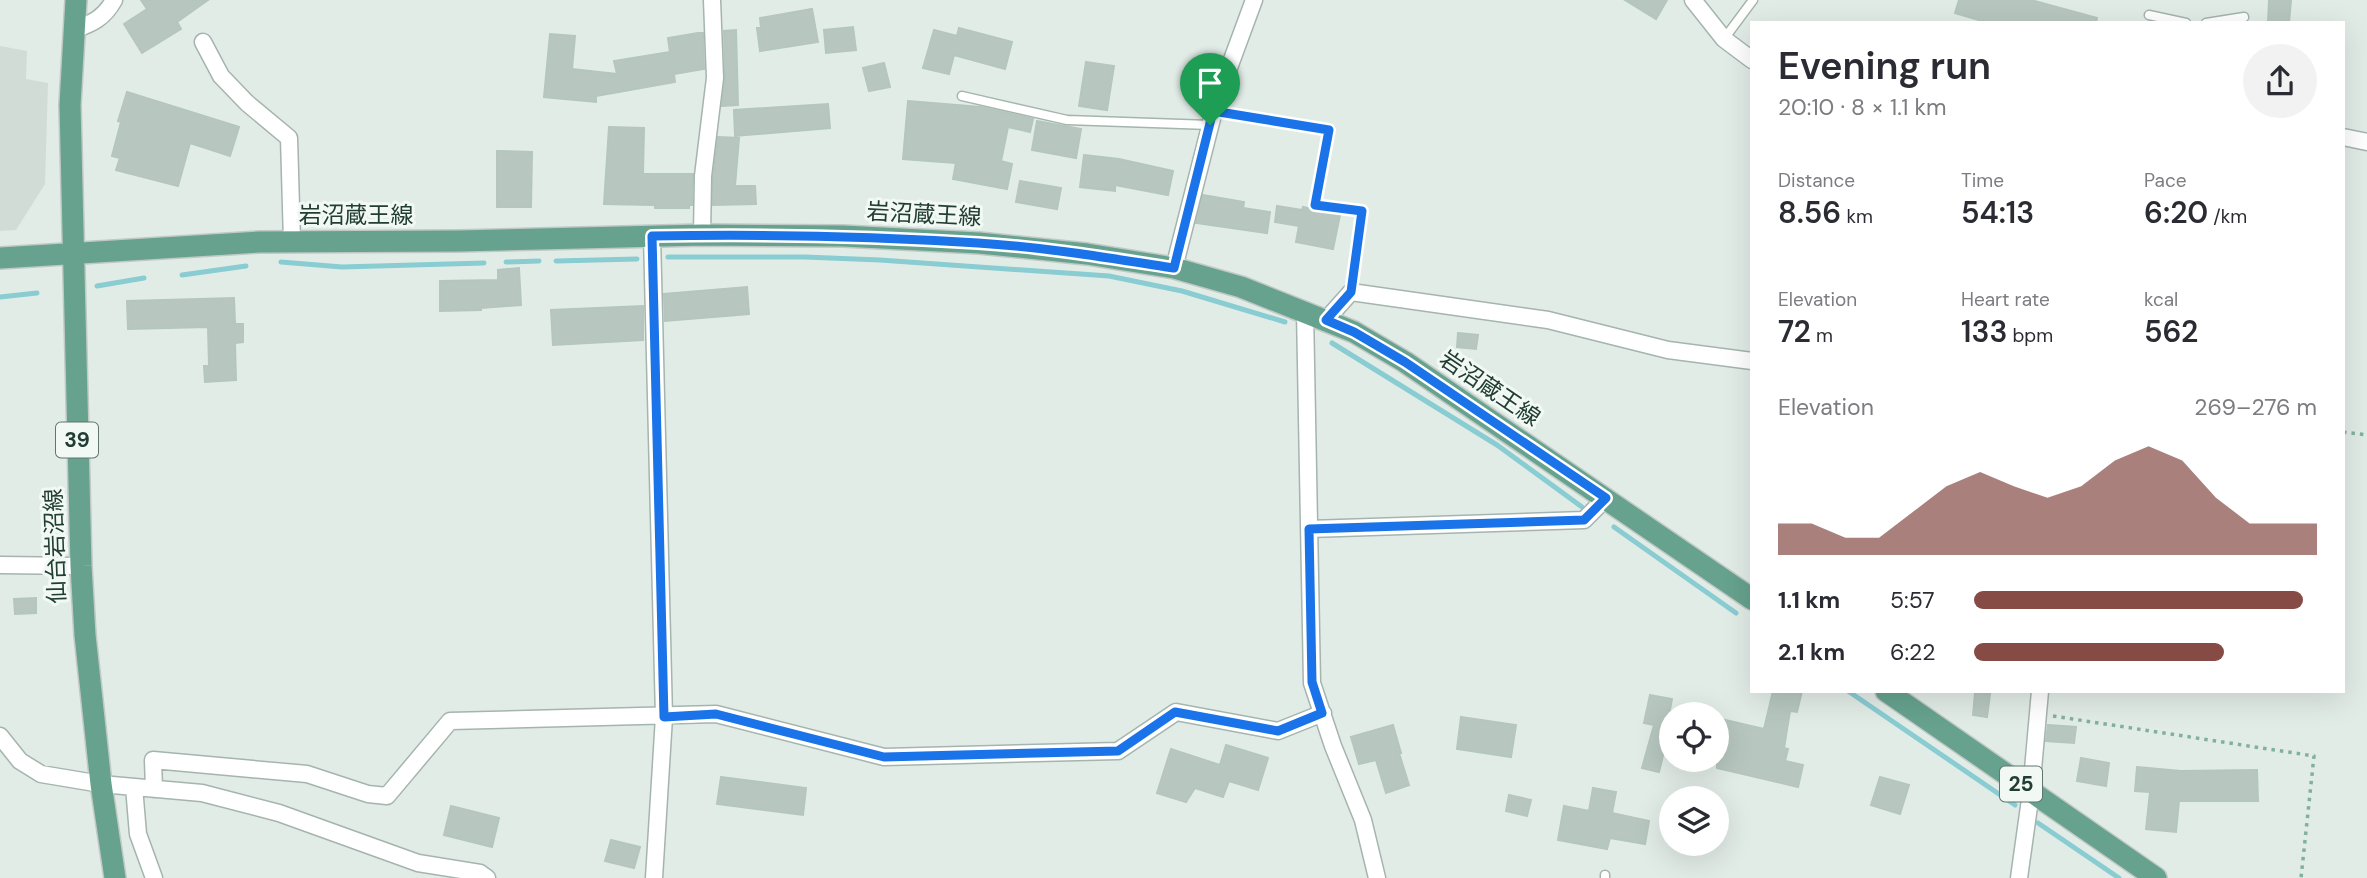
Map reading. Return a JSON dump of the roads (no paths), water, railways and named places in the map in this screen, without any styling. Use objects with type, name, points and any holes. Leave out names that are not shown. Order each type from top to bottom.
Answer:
[{"type":"main road","name":"仙台岩沼線","points":[[76,0],[70,105],[81,566],[85,635],[101,784],[116,878]]},
{"type":"main road","name":"岩沼蔵王線","points":[[0,258],[292,242],[702,235],[843,236],[979,243],[1087,254],[1174,268],[1241,287],[1354,332],[1405,362],[1750,598]]},
{"type":"main road","name":"25","points":[[1889,693],[2155,878]]},
{"type":"street","points":[[74,30],[95,22],[107,13],[114,0]]},
{"type":"street","points":[[702,235],[703,176],[715,78],[712,0]]},
{"type":"street","points":[[1174,268],[1212,118],[1253,0]]},
{"type":"street","points":[[1693,0],[1724,39],[1750,58]]},
{"type":"street","points":[[203,42],[221,76],[247,103],[289,138],[292,242]]},
{"type":"street","points":[[2345,137],[2367,142]]},
{"type":"street","points":[[652,236],[664,717],[654,878]]},
{"type":"street","points":[[1326,320],[1351,292],[1548,320],[1668,350],[1750,361]]},
{"type":"street","points":[[1305,311],[1312,682],[1363,820],[1377,878]]},
{"type":"street","points":[[1309,529],[1584,520],[1606,498]]},
{"type":"street","points":[[0,565],[81,566]]},
{"type":"street","points":[[2019,878],[2031,792],[2040,693]]},
{"type":"street","points":[[154,789],[153,760],[307,774],[368,794],[387,796],[450,721],[716,714],[884,757],[1118,751],[1175,712],[1278,731],[1322,713]]},
{"type":"street","points":[[0,736],[20,761],[41,774],[101,784],[202,793],[279,813],[418,863],[480,873],[487,878]]},
{"type":"street","points":[[134,787],[138,834],[153,878]]},
{"type":"lane","points":[[1724,39],[1753,0]]},
{"type":"lane","points":[[2148,15],[2176,21]]},
{"type":"lane","points":[[2219,21],[2244,17]]},
{"type":"lane","points":[[962,96],[1067,120],[1212,118]]},
{"type":"waterway","points":[[668,257],[880,260],[1109,276],[1182,291],[1285,322]]},
{"type":"waterway","points":[[556,261],[637,259]]},
{"type":"waterway","points":[[506,262],[539,261]]},
{"type":"waterway","points":[[281,262],[342,267],[484,263]]},
{"type":"waterway","points":[[182,275],[246,266]]},
{"type":"waterway","points":[[97,286],[144,278]]},
{"type":"waterway","points":[[0,297],[37,293]]},
{"type":"waterway","points":[[1332,343],[1497,445],[1582,507]]},
{"type":"waterway","points":[[1614,527],[1736,613]]},
{"type":"waterway","points":[[1851,693],[2015,805]]},
{"type":"waterway","points":[[2038,823],[2119,878]]}]
